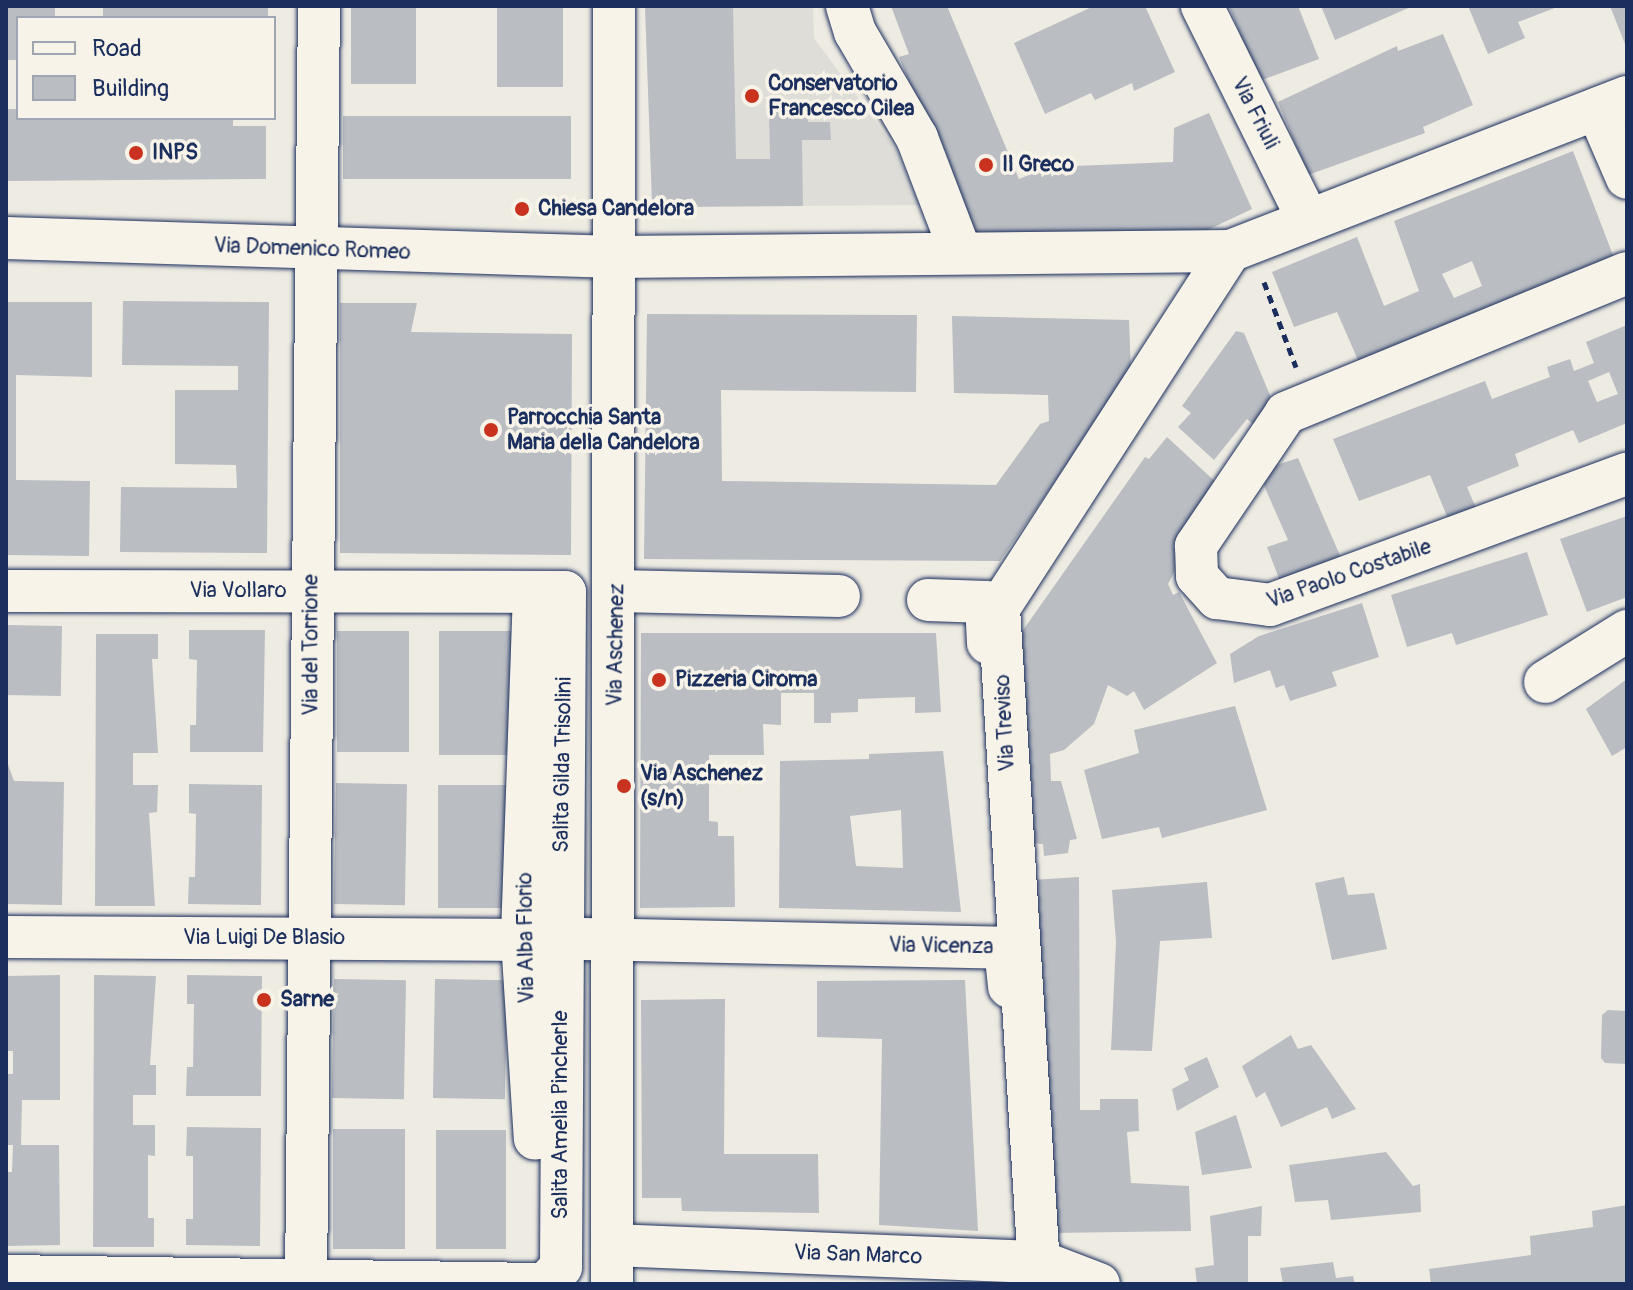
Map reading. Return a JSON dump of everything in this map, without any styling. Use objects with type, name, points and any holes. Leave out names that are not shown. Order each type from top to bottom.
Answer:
[{"type":"street","name":"Via del Torrione","points":[[306,1282],[314,250],[319,6]]},
{"type":"street","name":"Via Aschenez","points":[[612,1264],[609,939],[617,591],[614,6]]},
{"type":"street","points":[[847,6],[855,32],[917,138],[961,253]]},
{"type":"street","name":"Via Friuli","points":[[1202,6],[1308,220]]},
{"type":"street","points":[[1240,248],[1612,103],[1627,178]]},
{"type":"street","name":"Via Domenico Romeo","points":[[6,238],[314,250],[617,257],[1240,248]]},
{"type":"street","name":"Via Treviso","points":[[1041,1273],[999,608],[1240,248]]},
{"type":"street","name":"Via Paolo Costabile","points":[[1627,273],[1286,413],[1196,546],[1197,576],[1217,598],[1270,605],[1627,474]]},
{"type":"street","name":"Via Vollaro","points":[[6,591],[550,592]]},
{"type":"street","points":[[617,591],[839,596]]},
{"type":"street","name":"Salita Gilda Trisolini","points":[[542,939],[550,592]]},
{"type":"street","points":[[928,600],[986,602],[1005,948]]},
{"type":"street","points":[[1545,682],[1627,631]]},
{"type":"street","name":"Via Luigi De Blasio","points":[[6,937],[542,939]]},
{"type":"street","name":"Via Vicenza","points":[[542,939],[1005,948],[1041,1273]]},
{"type":"street","name":"Salita Amelia Pincherle","points":[[542,939],[561,1267],[542,1284]]},
{"type":"street","name":"Via San Marco","points":[[612,1264],[1041,1273],[1099,1284]]},
{"type":"street","points":[[6,1276],[114,1281],[542,1284]]},
{"type":"path","points":[[1240,248],[1310,403]]},
{"type":"shaded area","name":"Conservatorio Francesco Cilea","points":[[645,6],[813,6],[814,38],[895,148],[920,205],[662,207],[652,202]]},
{"type":"building","points":[[6,6],[55,6],[55,16],[16,16],[16,60],[6,60]]},
{"type":"building","points":[[103,6],[268,6],[268,16],[103,16]]},
{"type":"building","points":[[351,6],[416,6],[416,84],[351,84]]},
{"type":"building","points":[[497,6],[563,6],[563,87],[497,87]]},
{"type":"building","points":[[645,6],[733,6],[736,159],[770,159],[769,108],[806,110],[808,122],[830,122],[831,140],[802,140],[803,206],[662,207],[652,202]]},
{"type":"building","points":[[891,6],[947,6],[1019,179],[1049,167],[1173,162],[1174,128],[1209,113],[1252,209],[1182,242],[983,246],[961,210],[899,57],[909,54]]},
{"type":"building","points":[[1094,6],[1145,6],[1175,72],[1134,91],[1132,83],[1095,100],[1091,93],[1045,114],[1014,43]]},
{"type":"building","points":[[1229,6],[1298,6],[1319,59],[1259,81]]},
{"type":"building","points":[[1321,6],[1413,6],[1335,40]]},
{"type":"building","points":[[1468,6],[1560,6],[1518,22],[1525,38],[1488,54]]},
{"type":"building","points":[[1610,6],[1627,6],[1627,49]]},
{"type":"building","points":[[1443,34],[1473,105],[1423,127],[1425,133],[1308,175],[1278,102],[1397,46],[1398,51]]},
{"type":"building","name":"INPS","points":[[6,109],[16,109],[16,120],[233,120],[233,126],[266,126],[266,179],[6,181]]},
{"type":"building","points":[[343,116],[571,116],[571,179],[343,179]]},
{"type":"building","points":[[1573,151],[1616,263],[1361,367],[1337,312],[1294,327],[1272,272],[1357,237],[1384,306],[1419,291],[1394,221]],"holes":[[[1472,261],[1482,286],[1454,298],[1442,274]]]},
{"type":"building","points":[[123,301],[269,302],[267,553],[120,552],[121,487],[237,488],[236,465],[175,464],[175,390],[238,390],[238,366],[122,365]]},
{"type":"building","points":[[6,302],[92,302],[92,377],[16,375],[16,480],[90,481],[89,556],[6,555]]},
{"type":"building","name":"Parrocchia Santa Maria della Candelora","points":[[340,303],[417,303],[411,332],[572,334],[571,555],[340,553]]},
{"type":"building","points":[[647,314],[917,315],[916,392],[721,390],[722,481],[996,485],[1040,424],[1049,421],[1048,395],[954,393],[952,316],[1129,320],[1131,372],[1000,561],[644,559]]},
{"type":"building","points":[[1627,325],[1627,423],[1579,443],[1573,430],[1515,454],[1519,466],[1467,487],[1479,515],[1451,526],[1430,475],[1359,501],[1333,439],[1485,381],[1492,399],[1550,377],[1547,367],[1570,359],[1574,371],[1594,363],[1586,342]],"holes":[[[1609,372],[1618,394],[1597,402],[1588,381]]]},
{"type":"building","points":[[1236,331],[1244,333],[1277,412],[1253,424],[1247,419],[1214,460],[1178,427],[1191,413],[1182,406]]},
{"type":"building","points":[[1167,437],[1220,486],[1168,584],[1173,595],[1179,592],[1217,663],[1144,710],[1134,691],[1127,696],[1108,685],[1094,724],[1064,750],[1050,754],[1051,781],[1061,781],[1077,839],[1070,840],[1068,853],[1044,856],[1043,844],[1028,843],[1021,633],[1145,457],[1149,459]]},
{"type":"building","points":[[1298,458],[1344,565],[1283,589],[1267,547],[1288,540],[1262,481],[1268,468]]},
{"type":"building","points":[[1627,516],[1627,597],[1587,612],[1560,539]]},
{"type":"building","points":[[1527,552],[1548,615],[1456,645],[1452,633],[1407,647],[1391,595]]},
{"type":"building","points":[[1362,603],[1379,657],[1332,672],[1337,686],[1290,701],[1284,685],[1276,688],[1270,670],[1234,683],[1230,654],[1259,636]]},
{"type":"building","points":[[6,625],[62,626],[61,696],[6,695]]},
{"type":"building","points":[[189,630],[265,630],[263,752],[190,752],[190,725],[196,725],[197,660],[189,659]]},
{"type":"building","points":[[337,631],[409,631],[409,752],[337,752]]},
{"type":"building","points":[[439,631],[511,631],[511,755],[439,755]]},
{"type":"building","points":[[641,633],[936,633],[941,712],[915,713],[915,697],[858,699],[858,712],[831,713],[831,723],[814,723],[814,693],[781,693],[781,725],[763,724],[764,755],[709,755],[709,821],[718,822],[718,836],[734,836],[735,907],[640,908]]},
{"type":"building","points":[[96,634],[158,634],[158,659],[152,659],[158,753],[133,753],[133,785],[158,785],[157,812],[149,813],[155,906],[95,906]]},
{"type":"building","points":[[1627,679],[1627,747],[1612,756],[1586,709]]},
{"type":"building","points":[[1235,706],[1267,810],[1162,838],[1159,827],[1102,839],[1084,770],[1139,753],[1134,730]]},
{"type":"building","points":[[943,751],[961,912],[779,908],[780,761],[869,759],[869,754]],"holes":[[[901,810],[903,868],[856,866],[850,816]]]},
{"type":"building","points":[[6,759],[14,781],[64,782],[62,905],[6,904]]},
{"type":"building","points":[[336,783],[407,784],[405,905],[334,904]]},
{"type":"building","points":[[189,784],[262,785],[261,905],[188,904],[189,877],[195,877],[196,814],[189,813]]},
{"type":"building","points":[[438,785],[509,785],[509,908],[438,908]]},
{"type":"building","points":[[1079,877],[1080,1110],[1100,1110],[1100,1099],[1138,1099],[1139,1131],[1127,1132],[1131,1183],[1189,1186],[1191,1231],[1052,1233],[1032,880]]},
{"type":"building","points":[[1344,877],[1348,895],[1374,893],[1387,949],[1332,960],[1315,883]]},
{"type":"building","points":[[1207,882],[1212,938],[1160,941],[1152,1051],[1111,1050],[1116,942],[1112,890]]},
{"type":"building","points":[[60,975],[60,1100],[22,1100],[21,1145],[59,1145],[60,1245],[6,1246],[6,1172],[12,1172],[13,1145],[6,1145],[6,1074],[13,1074],[13,1051],[6,1051],[6,976]]},
{"type":"building","points":[[94,975],[156,976],[150,1065],[156,1065],[156,1095],[133,1095],[133,1125],[155,1125],[155,1156],[148,1155],[148,1218],[154,1218],[154,1247],[93,1247]]},
{"type":"building","points":[[187,975],[262,976],[261,1096],[186,1096],[187,1067],[193,1067],[194,1004],[187,1004]]},
{"type":"building","points":[[334,979],[406,980],[404,1099],[332,1098]]},
{"type":"building","points":[[435,979],[507,980],[505,1099],[433,1098]]},
{"type":"building","points":[[965,980],[978,1231],[879,1225],[882,1039],[817,1037],[817,981]]},
{"type":"building","points":[[725,999],[724,1154],[818,1154],[819,1213],[682,1211],[681,1198],[642,1198],[641,1000]]},
{"type":"building","points":[[1608,1010],[1627,1011],[1627,1064],[1605,1063],[1601,1058],[1602,1015]]},
{"type":"building","points":[[1291,1035],[1298,1049],[1311,1045],[1356,1109],[1332,1119],[1327,1107],[1281,1127],[1265,1092],[1256,1098],[1242,1066]]},
{"type":"building","points":[[1207,1057],[1219,1087],[1177,1111],[1172,1089],[1189,1080],[1184,1068]]},
{"type":"building","points":[[1236,1115],[1252,1168],[1202,1175],[1195,1132]]},
{"type":"building","points":[[187,1127],[261,1128],[260,1246],[186,1245],[186,1219],[193,1219],[193,1156],[186,1156]]},
{"type":"building","points":[[333,1129],[405,1129],[405,1249],[333,1249]]},
{"type":"building","points":[[436,1130],[506,1130],[506,1249],[436,1249]]},
{"type":"building","points":[[1386,1152],[1413,1186],[1420,1184],[1421,1212],[1331,1220],[1328,1200],[1295,1202],[1289,1165]]},
{"type":"building","points":[[1627,1205],[1627,1284],[1431,1284],[1429,1269],[1531,1255],[1530,1236],[1593,1227],[1592,1211]]},
{"type":"building","points":[[1262,1206],[1261,1236],[1248,1236],[1248,1284],[1197,1284],[1195,1268],[1214,1265],[1210,1216]]},
{"type":"building","points":[[1333,1262],[1336,1278],[1353,1276],[1355,1284],[1283,1284],[1280,1268]]},
{"type":"place","name":"Conservatorio Francesco Cilea","points":[[752,96]]},
{"type":"place","name":"INPS","points":[[136,153]]},
{"type":"place","name":"Il Greco","points":[[986,165]]},
{"type":"place","name":"Chiesa Candelora","points":[[522,209]]},
{"type":"place","name":"Parrocchia Santa Maria della Candelora","points":[[491,430]]},
{"type":"place","name":"Pizzeria Ciroma","points":[[659,680]]},
{"type":"place","name":"Via Aschenez (s/n)","points":[[624,786]]},
{"type":"place","name":"Sarne","points":[[264,1000]]}]
